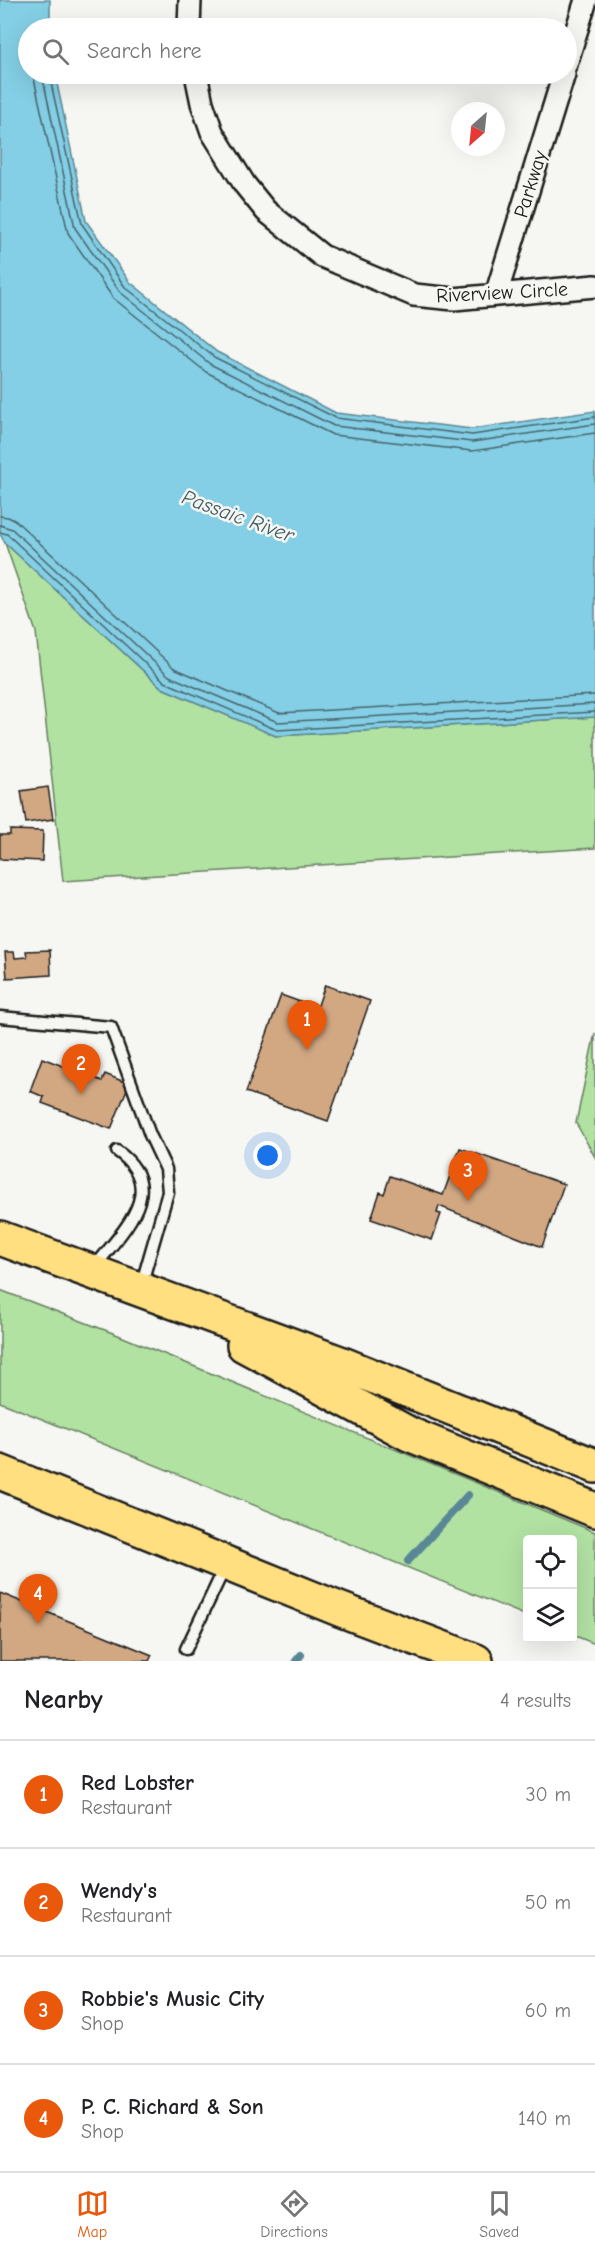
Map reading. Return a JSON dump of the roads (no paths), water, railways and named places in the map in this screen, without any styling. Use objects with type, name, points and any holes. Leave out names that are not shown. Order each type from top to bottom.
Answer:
[{"type":"highway","points":[[0,1238],[340,1363],[595,1466]]},
{"type":"highway","points":[[140,1289],[409,1434],[595,1510]]},
{"type":"highway","points":[[0,1472],[226,1564],[476,1661]]},
{"type":"street","points":[[189,18],[190,0]]},
{"type":"street","points":[[577,30],[586,0]]},
{"type":"street","name":"Riverview Circle","points":[[198,84],[212,132],[245,185],[266,211],[322,256],[414,295],[454,299],[595,286]]},
{"type":"street","name":"Parkway","points":[[496,295],[561,84]]},
{"type":"lane","points":[[0,1017],[111,1027],[150,1135],[166,1169],[168,1192],[140,1289]]},
{"type":"lane","points":[[91,1272],[129,1222],[141,1201],[140,1178],[128,1159],[117,1151]]},
{"type":"lane","points":[[186,1649],[226,1564]]},
{"type":"water","name":"Passaic River","points":[[0,0],[50,0],[50,18],[18,18],[18,84],[57,84],[86,221],[130,282],[217,352],[336,413],[472,429],[595,411],[595,717],[276,736],[162,688],[5,543],[0,534]]},
{"type":"waterway","points":[[408,1561],[468,1495]]},
{"type":"waterway","points":[[296,1661],[301,1655]]},
{"type":"place","name":"Red Lobster","points":[[307,1050]]},
{"type":"place","name":"Wendy's","points":[[81,1094]]},
{"type":"place","name":"Robbie's Music City","points":[[468,1201]]},
{"type":"place","name":"P. C. Richard & Son","points":[[38,1624]]}]
